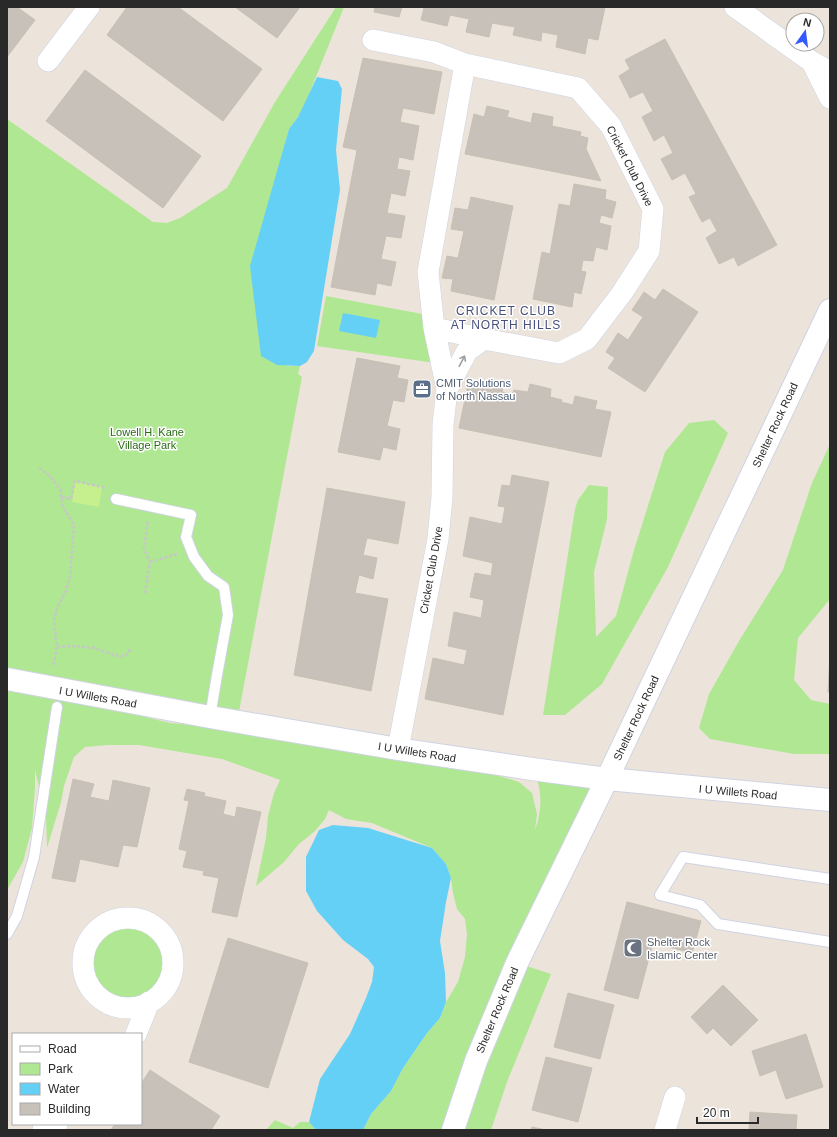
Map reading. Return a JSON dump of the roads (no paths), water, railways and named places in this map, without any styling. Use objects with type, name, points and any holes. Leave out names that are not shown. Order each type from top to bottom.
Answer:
[{"type":"main road","name":"Shelter Rock Road","points":[[453,1130],[476,1061],[517,963],[607,779],[830,310]]},
{"type":"main road","name":"I U Willets Road","points":[[7,679],[210,717],[398,749],[607,779],[830,800]]},
{"type":"street","points":[[48,61],[88,7]]},
{"type":"street","points":[[735,7],[812,62],[830,72]]},
{"type":"street","name":"Cricket Club Drive","points":[[373,40],[434,52],[465,64],[578,88],[611,126],[653,208],[649,251],[622,293],[587,339],[559,353],[434,328]]},
{"type":"street","points":[[812,62],[830,98]]},
{"type":"street","name":"Cricket Club Drive","points":[[398,749],[439,531],[442,497],[443,425],[447,389],[434,328],[428,272],[465,64]]},
{"type":"street","name":"Cricket Club Drive","points":[[447,389],[467,351],[484,339]]},
{"type":"street","points":[[136,1033],[150,1002],[160,995],[168,985],[172,972],[173,958],[169,944],[162,932],[150,923],[137,918],[122,918],[108,921],[97,929],[92,935],[83,954],[83,970],[88,984],[97,996],[110,1004],[124,1008],[137,1007],[150,1002]]},
{"type":"street","points":[[665,1130],[675,1097]]},
{"type":"street","points":[[43,1130],[55,1125]]},
{"type":"lane","points":[[116,499],[191,515],[186,537],[194,557],[208,576],[224,587],[228,615],[216,675],[210,717]]},
{"type":"lane","points":[[7,934],[17,916],[34,857],[57,706]]},
{"type":"lane","points":[[830,879],[683,857],[660,895],[700,905],[718,924],[830,942]]},
{"type":"water","points":[[317,77],[338,81],[342,89],[336,150],[340,190],[314,351],[307,362],[300,366],[277,365],[261,356],[250,266],[289,129],[298,117]]},
{"type":"water","points":[[343,313],[380,320],[376,338],[339,331]]},
{"type":"water","points":[[333,825],[368,828],[432,848],[446,864],[451,878],[440,941],[445,973],[446,1002],[440,1018],[427,1033],[403,1068],[391,1091],[371,1114],[363,1130],[316,1130],[309,1122],[320,1079],[350,1034],[372,982],[374,967],[368,959],[343,940],[317,911],[306,891],[306,857],[319,830]]},
{"type":"place","name":"CMIT Solutions of North Nassau","points":[[422,389]]},
{"type":"place","name":"Shelter Rock Islamic Center","points":[[633,948]]},
{"type":"district","name":"CRICKET CLUB AT NORTH HILLS","points":[[506,318]]},
{"type":"park label","name":"Lowell H. Kane Village Park","points":[[147,438]]}]
